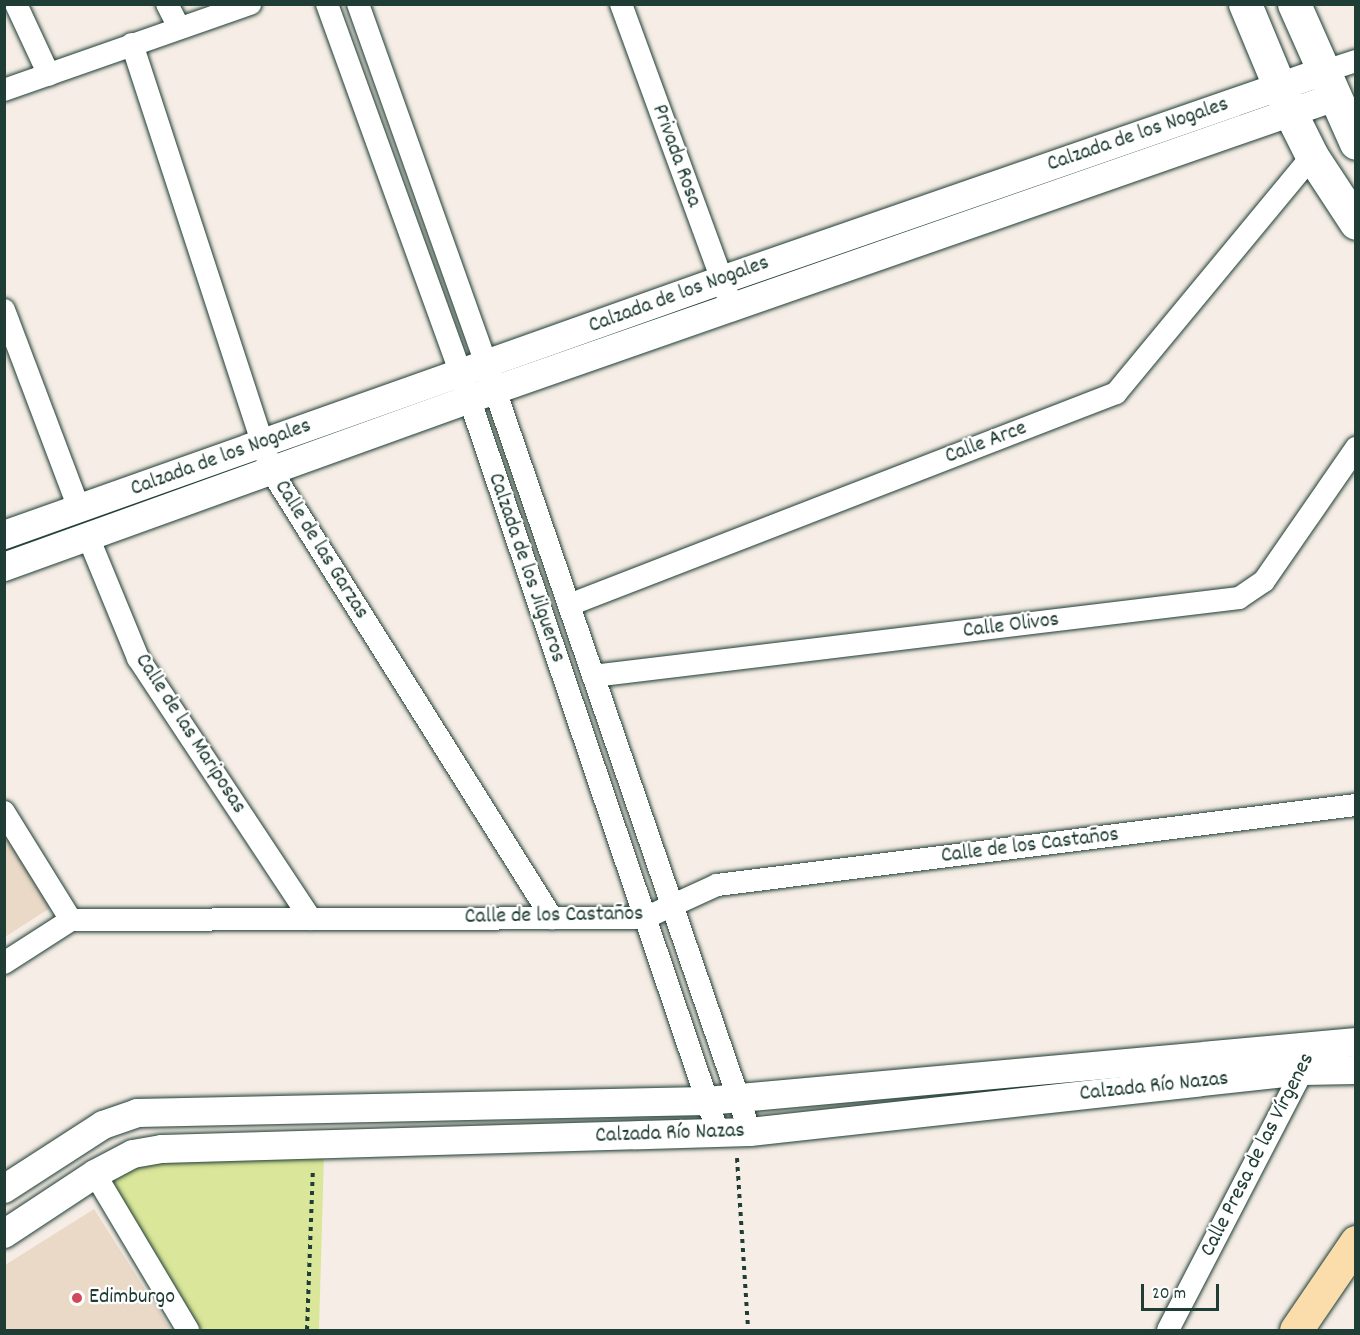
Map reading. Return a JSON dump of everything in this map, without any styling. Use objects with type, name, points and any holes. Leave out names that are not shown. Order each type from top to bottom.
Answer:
[{"type":"main road","points":[[1245,4],[1284,99],[1312,156],[1356,222]]},
{"type":"main road","points":[[1294,4],[1327,85],[1356,143]]},
{"type":"main road","points":[[1296,1330],[1356,1242]]},
{"type":"street","points":[[16,4],[49,75]]},
{"type":"street","points":[[168,4],[179,28]]},
{"type":"street","points":[[4,90],[250,4]]},
{"type":"street","name":"Calzada de los Jilgueros","points":[[327,4],[569,605],[738,1099],[734,1132]]},
{"type":"street","name":"Calzada de los Jilgueros","points":[[358,4],[645,918],[707,1101],[734,1132]]},
{"type":"street","name":"Privada Rosa","points":[[621,4],[732,308]]},
{"type":"street","name":"Calle de las Garzas","points":[[132,44],[272,472],[552,918]]},
{"type":"street","name":"Calzada de los Nogales","points":[[4,567],[89,539],[272,472],[478,382],[722,280],[1327,85],[1356,61]]},
{"type":"street","name":"Calzada de los Nogales","points":[[4,536],[261,444],[732,308],[1284,99]]},
{"type":"street","name":"Calle Arce","points":[[569,605],[1116,393],[1312,156]]},
{"type":"street","points":[[4,310],[79,509]]},
{"type":"street","name":"Calle Olivos","points":[[593,676],[1239,598],[1264,581],[1356,448]]},
{"type":"street","name":"Calle de las Mariposas","points":[[89,539],[138,658],[311,919]]},
{"type":"street","name":"Calle de los Castaños","points":[[71,920],[645,918],[717,885],[1356,805]]},
{"type":"street","points":[[4,812],[71,920],[4,963]]},
{"type":"street","name":"Calzada Río Nazas","points":[[4,1190],[103,1125],[137,1113],[707,1101],[1316,1043],[1356,1042]]},
{"type":"street","name":"Calle Presa de las Vírgenes","points":[[1168,1330],[1316,1043]]},
{"type":"street","name":"Calzada Río Nazas","points":[[4,1234],[95,1174],[133,1154],[162,1149],[734,1132],[1303,1071],[1356,1070]]},
{"type":"street","points":[[95,1174],[188,1330]]},
{"type":"path","points":[[734,1132],[748,1330]]},
{"type":"path","points":[[307,1330],[314,1146]]},
{"type":"shaded area","points":[[4,825],[50,908],[5,937],[4,937]]},
{"type":"shaded area","name":"Edimburgo","points":[[94,1209],[171,1330],[5,1330],[5,1265]]},
{"type":"green space","points":[[324,1155],[319,1330],[195,1330],[105,1178],[147,1158]]},
{"type":"place","name":"Edimburgo","points":[[77,1298]]}]
